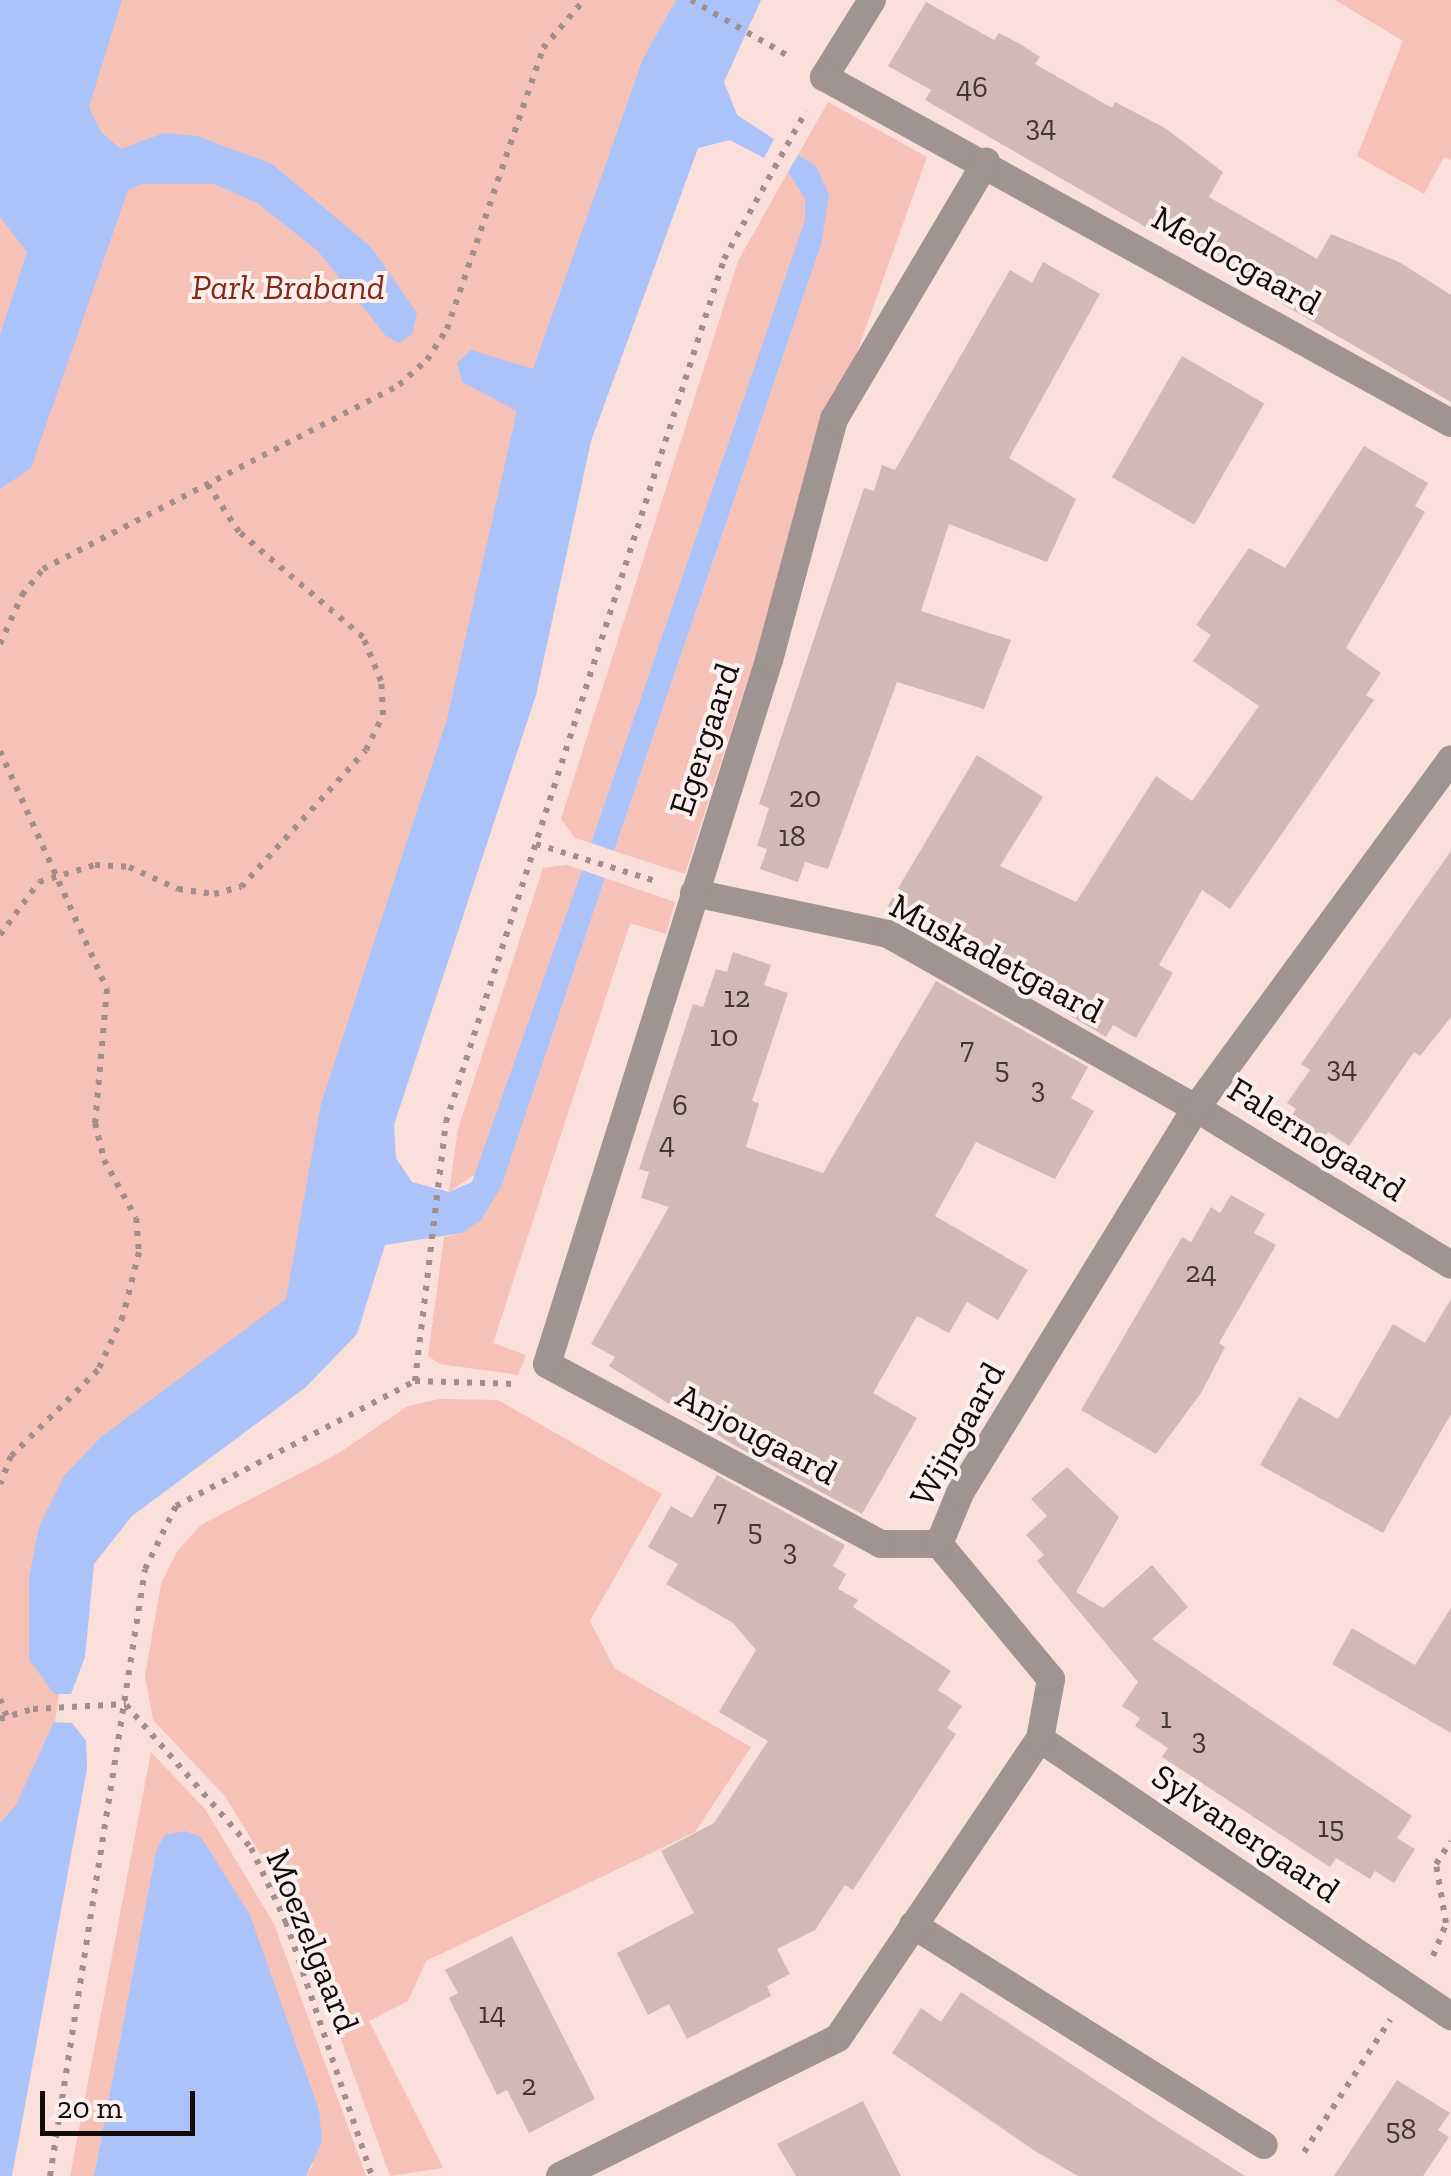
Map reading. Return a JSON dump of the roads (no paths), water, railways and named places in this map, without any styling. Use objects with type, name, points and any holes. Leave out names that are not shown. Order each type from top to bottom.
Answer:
[{"type":"street","name":"Medocgaard","points":[[872,0],[824,77],[986,162],[1451,423]]},
{"type":"street","name":"Egergaard","points":[[547,1364],[770,660],[834,418],[986,162]]},
{"type":"street","name":"Wijngaard","points":[[560,2176],[838,2038],[1040,1739],[1051,1679],[938,1544],[960,1493],[1196,1108],[1451,759]]},
{"type":"street","name":"Muskadetgaard","points":[[694,893],[888,934],[1196,1108]]},
{"type":"street","name":"Falernogaard","points":[[1196,1108],[1451,1265]]},
{"type":"street","name":"Anjougaard","points":[[547,1364],[882,1544],[938,1544]]},
{"type":"street","name":"Sylvanergaard","points":[[1040,1739],[1451,2016]]},
{"type":"street","points":[[914,1925],[1264,2146]]},
{"type":"water","points":[[0,0],[122,0],[89,107],[101,132],[121,149],[164,133],[197,136],[272,164],[371,247],[417,313],[412,334],[399,343],[386,336],[318,251],[257,203],[214,184],[142,184],[128,190],[31,468],[0,489],[0,335],[27,252],[0,217]]},
{"type":"water","points":[[676,0],[761,0],[724,82],[737,115],[774,139],[764,158],[730,140],[698,148],[591,441],[536,695],[394,1125],[396,1158],[412,1182],[449,1192],[472,1182],[582,870],[605,878],[502,1185],[481,1220],[462,1233],[385,1245],[357,1334],[306,1387],[132,1516],[94,1564],[85,1657],[71,1694],[54,1694],[29,1659],[29,1577],[39,1527],[64,1476],[101,1437],[286,1299],[321,1104],[447,719],[517,411],[462,382],[457,363],[471,350],[533,369],[643,59]]},
{"type":"water","points":[[798,155],[816,166],[829,195],[821,245],[614,851],[591,843],[805,220],[805,199],[788,172]]},
{"type":"water","points":[[54,1722],[72,1723],[86,1741],[87,1769],[12,2176],[0,2176],[0,1823],[16,1805]]},
{"type":"water","points":[[185,1831],[201,1837],[250,1915],[319,2110],[322,2142],[306,2176],[94,2176],[156,1851],[165,1835]]},
{"type":"park label","name":"Park Braband","points":[[288,287]]}]
